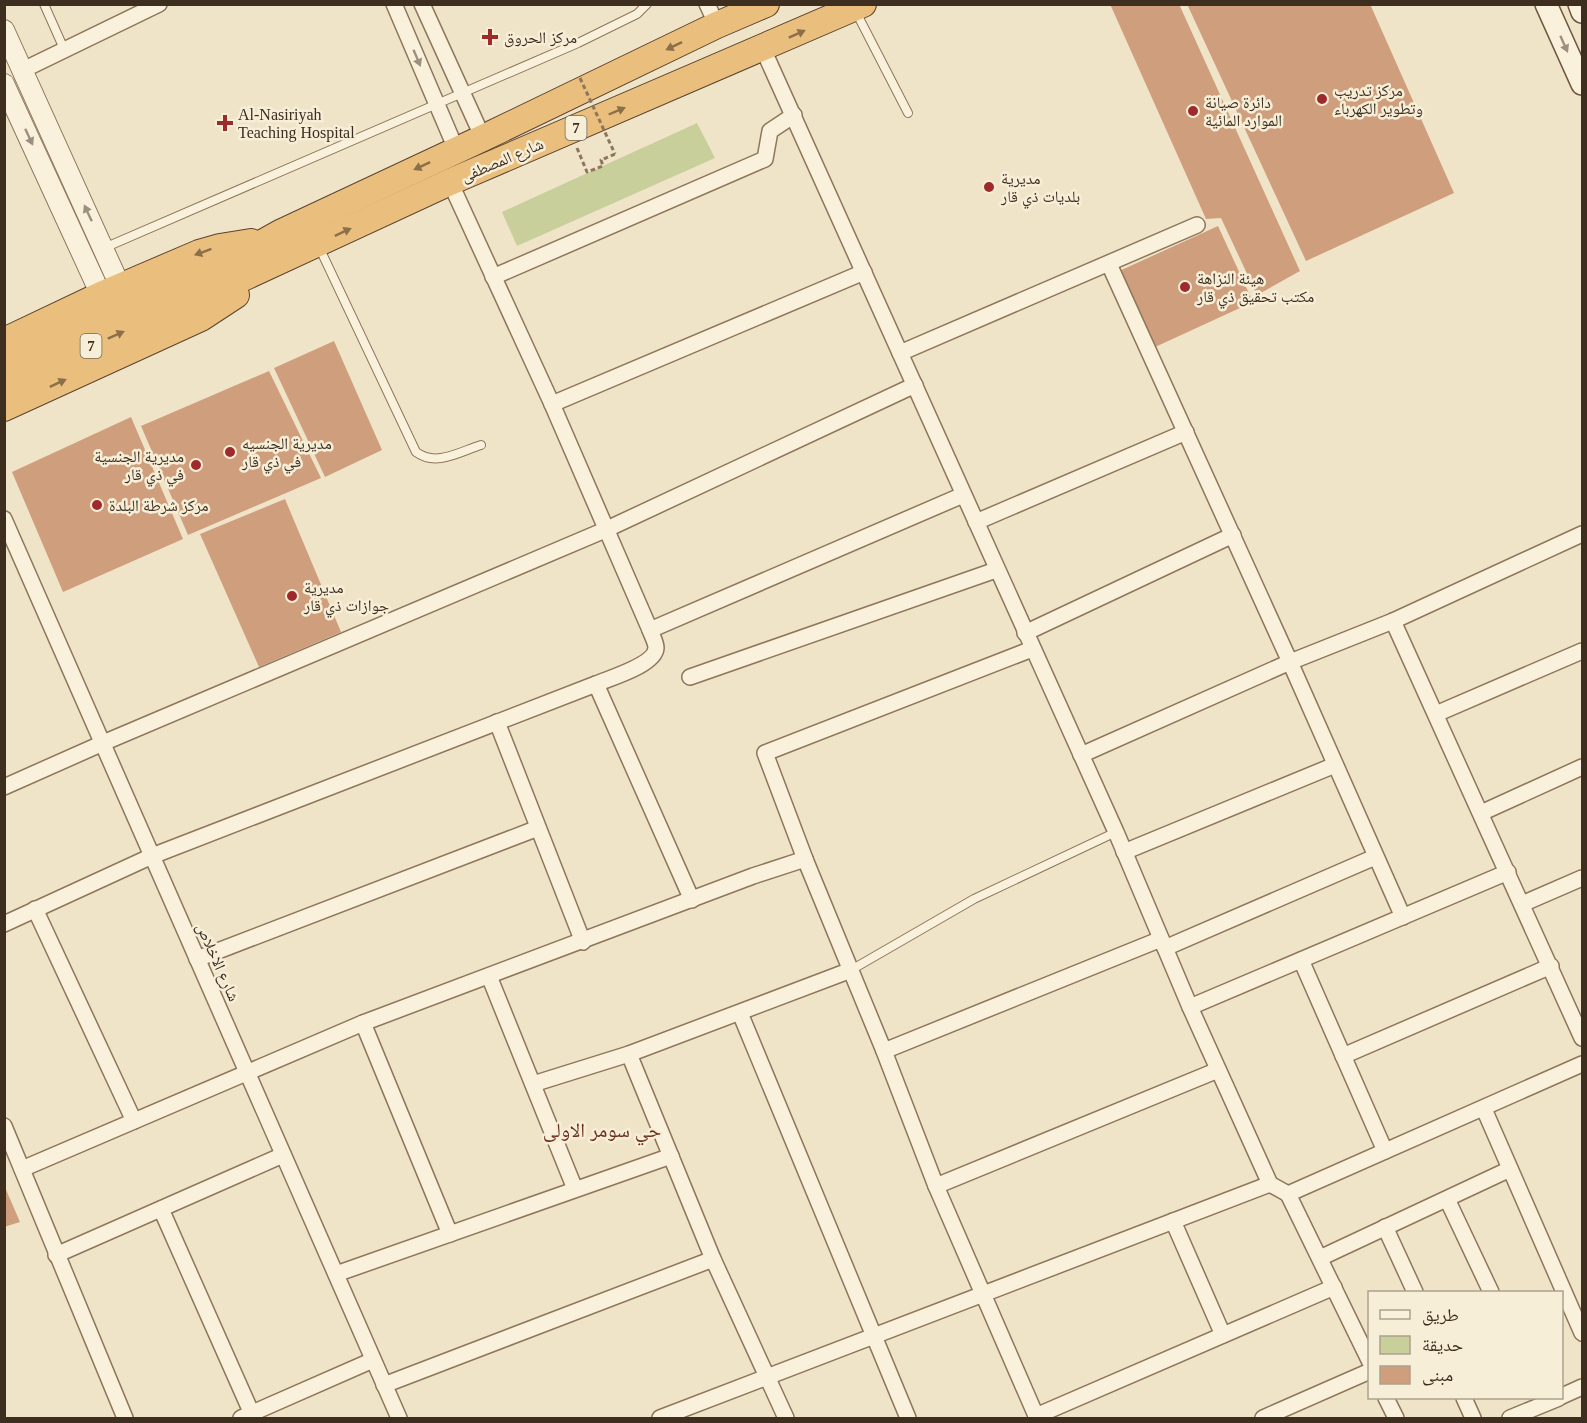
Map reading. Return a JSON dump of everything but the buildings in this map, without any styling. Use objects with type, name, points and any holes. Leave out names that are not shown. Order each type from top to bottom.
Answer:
[{"type":"highway","name":"شارع المصطفى","points":[[174,299],[225,264],[280,233],[483,138],[712,15],[766,4]]},
{"type":"highway","name":"شارع المصطفى","points":[[174,299],[290,257],[450,182],[859,6]]},
{"type":"highway","points":[[4,342],[110,291],[219,246],[247,243],[280,233]]},
{"type":"highway","points":[[4,408],[201,318],[290,257]]},
{"type":"highway","name":"7","points":[[4,364],[174,299]]},
{"type":"highway","name":"7","points":[[4,384],[174,299]]},
{"type":"main road","points":[[1546,4],[1582,84]]},
{"type":"main road","points":[[1579,4],[1582,12]]},
{"type":"street","points":[[23,70],[159,4]]},
{"type":"street","points":[[394,4],[456,149]]},
{"type":"street","points":[[422,4],[483,138]]},
{"type":"street","points":[[4,30],[104,248],[110,291]]},
{"type":"street","points":[[763,49],[1116,832],[1190,1007],[1270,1184],[1288,1194],[1368,1358]]},
{"type":"street","points":[[4,84],[110,291]]},
{"type":"street","points":[[493,277],[765,159],[770,131],[794,115]]},
{"type":"street","points":[[4,924],[152,856],[596,684],[652,658],[656,645],[650,630],[552,404],[450,182]]},
{"type":"street","points":[[900,353],[1197,225]]},
{"type":"street","points":[[1109,264],[1290,662],[1402,917]]},
{"type":"street","points":[[552,404],[864,272]]},
{"type":"street","points":[[4,787],[605,530],[915,385]]},
{"type":"street","points":[[976,522],[1186,432]]},
{"type":"street","points":[[650,630],[963,495]]},
{"type":"street","name":"شارع الاخلاص","points":[[4,519],[399,1419]]},
{"type":"street","points":[[1081,755],[1290,662],[1393,621],[1582,534]]},
{"type":"street","points":[[1025,633],[1233,535]]},
{"type":"street","points":[[690,678],[996,570]]},
{"type":"street","points":[[1393,621],[1582,1038]]},
{"type":"street","points":[[1032,649],[765,753],[936,1186],[1036,1417],[1334,1287]]},
{"type":"street","points":[[1436,714],[1582,651]]},
{"type":"street","points":[[596,684],[692,900]]},
{"type":"street","points":[[497,722],[583,942]]},
{"type":"street","points":[[1124,852],[1335,765]]},
{"type":"street","points":[[1481,813],[1582,766]]},
{"type":"street","points":[[197,959],[538,828]]},
{"type":"street","points":[[884,1051],[1163,943],[1375,857]]},
{"type":"street","points":[[22,1169],[363,1023],[753,876],[805,859]]},
{"type":"street","points":[[1190,1007],[1508,872]]},
{"type":"street","points":[[1522,904],[1582,878]]},
{"type":"street","points":[[35,909],[134,1121]]},
{"type":"street","points":[[1301,960],[1385,1151]]},
{"type":"street","points":[[1343,1056],[1551,966]]},
{"type":"street","points":[[533,1084],[629,1054],[851,970]]},
{"type":"street","points":[[489,976],[575,1189]]},
{"type":"street","points":[[740,1013],[908,1419]]},
{"type":"street","points":[[363,1023],[450,1234]]},
{"type":"street","points":[[629,1054],[713,1259],[786,1419]]},
{"type":"street","points":[[1288,1194],[1582,1064]]},
{"type":"street","points":[[936,1186],[1218,1070]]},
{"type":"street","points":[[1484,1109],[1582,1333]]},
{"type":"street","points":[[4,1126],[125,1419]]},
{"type":"street","points":[[56,1255],[283,1155]]},
{"type":"street","points":[[336,1274],[671,1156]]},
{"type":"street","points":[[1320,1258],[1510,1169]]},
{"type":"street","points":[[667,1417],[1270,1184]]},
{"type":"street","points":[[1447,1199],[1490,1291]]},
{"type":"street","points":[[161,1209],[247,1416],[373,1360]]},
{"type":"street","points":[[1173,1221],[1223,1335]]},
{"type":"street","points":[[1385,1227],[1414,1291]]},
{"type":"street","points":[[384,1385],[713,1259]]},
{"type":"street","points":[[1263,1419],[1368,1372]]},
{"type":"street","points":[[1563,1396],[1582,1387]]},
{"type":"street","points":[[1386,1399],[1396,1419]]},
{"type":"street","points":[[1464,1399],[1473,1419]]},
{"type":"street","points":[[1510,1419],[1541,1401]]},
{"type":"lane","points":[[44,4],[64,49]]},
{"type":"lane","points":[[104,248],[578,44],[637,14],[647,4]]},
{"type":"lane","points":[[859,6],[908,112]]},
{"type":"lane","points":[[317,243],[416,452],[425,459],[438,459],[481,445]]},
{"type":"lane","points":[[851,970],[974,899],[1116,832]]},
{"type":"path","points":[[570,131],[587,172],[603,166],[601,160],[615,154],[580,78]]},
{"type":"green space","points":[[697,123],[715,158],[517,246],[502,212]]},
{"type":"place","name":"مركز الحروق","points":[[490,37]]},
{"type":"place","name":"مركز تدريب وتطوير الكهرباء","points":[[1322,99]]},
{"type":"place","name":"دائرة صيانة الموارد المائية","points":[[1193,111]]},
{"type":"place","name":"Al-Nasiriyah Teaching Hospital","points":[[225,123]]},
{"type":"place","name":"مديرية بلديات ذي قار","points":[[989,187]]},
{"type":"place","name":"هيئة النزاهة مكتب تحقيق ذي قار","points":[[1185,287]]},
{"type":"place","name":"مديرية الجنسيه في ذي قار","points":[[230,452]]},
{"type":"place","name":"مديرية الجنسية في ذي قار","points":[[196,465]]},
{"type":"place","name":"مركز شرطة البلدة","points":[[97,505]]},
{"type":"place","name":"مديرية جوازات ذي قار","points":[[292,596]]},
{"type":"district","name":"حي سومر الاولى","points":[[602,1130]]}]
